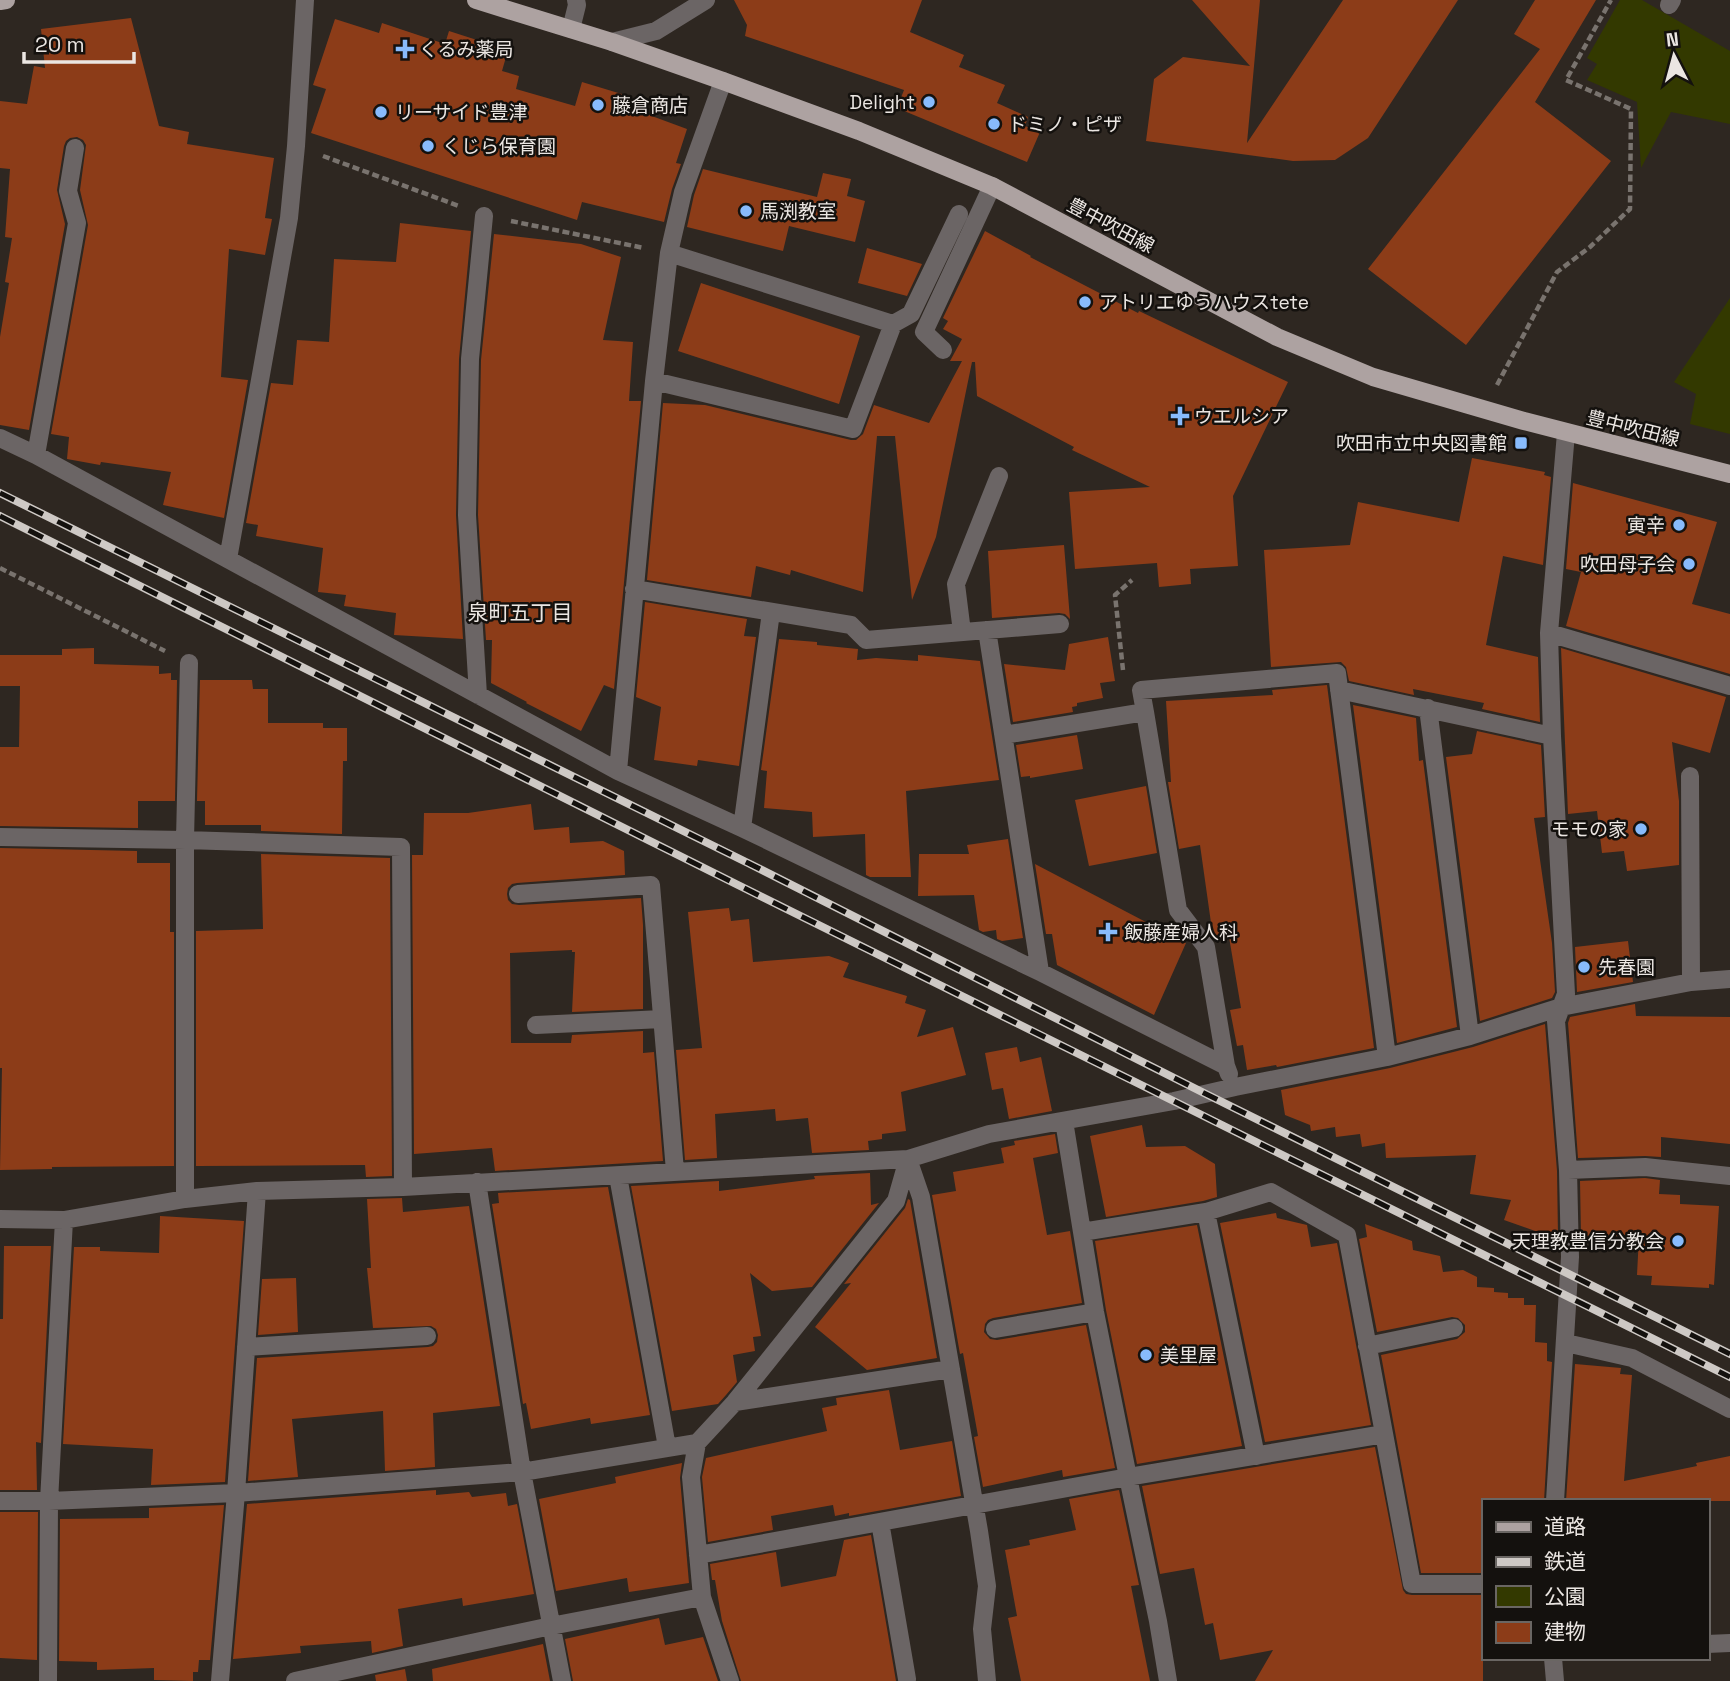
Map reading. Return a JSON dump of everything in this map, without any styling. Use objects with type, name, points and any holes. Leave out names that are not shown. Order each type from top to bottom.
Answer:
[{"type":"main road","points":[[0,1],[6,0]]},
{"type":"main road","name":"豊中吹田線","points":[[476,0],[723,80],[859,131],[992,186],[1277,337],[1373,377],[1566,433],[1730,474]]},
{"type":"street","points":[[228,559],[289,218],[305,0]]},
{"type":"street","points":[[571,29],[576,0]]},
{"type":"street","points":[[612,42],[656,31],[706,0]]},
{"type":"street","points":[[618,771],[654,381],[669,253],[683,192],[723,80]]},
{"type":"street","points":[[36,456],[77,223],[68,191],[75,148]]},
{"type":"street","points":[[943,350],[924,332],[992,186]]},
{"type":"street","points":[[654,381],[853,429],[894,324],[911,314],[959,214]]},
{"type":"street","points":[[478,695],[467,515],[470,359],[484,216]]},
{"type":"street","points":[[669,253],[894,324]]},
{"type":"street","points":[[1555,1499],[1570,1257],[1568,1170],[1556,1021],[1566,994],[1549,633],[1566,433]]},
{"type":"street","points":[[0,438],[618,771],[1040,972],[1226,1066]]},
{"type":"street","points":[[962,632],[956,584],[999,476]]},
{"type":"street","points":[[634,589],[850,625],[866,640],[1060,624]]},
{"type":"street","points":[[742,828],[771,612]]},
{"type":"street","points":[[988,630],[1040,972]]},
{"type":"street","points":[[1549,633],[1730,686]]},
{"type":"street","points":[[185,1199],[188,663]]},
{"type":"street","points":[[1235,1087],[1226,1066],[1206,947],[1178,910],[1141,690],[1337,673],[1387,1057]]},
{"type":"street","points":[[1339,690],[1552,736]]},
{"type":"street","points":[[1428,708],[1470,1036]]},
{"type":"street","points":[[1004,735],[1145,712]]},
{"type":"street","points":[[1690,776],[1691,982]]},
{"type":"street","points":[[0,837],[401,846],[403,1186]]},
{"type":"street","points":[[518,894],[651,885],[675,1171]]},
{"type":"street","points":[[0,1219],[64,1220],[185,1199],[257,1191],[618,1176],[908,1159],[989,1133],[1174,1101],[1387,1057],[1470,1036],[1561,1007],[1691,982],[1730,979]]},
{"type":"street","points":[[536,1025],[662,1019]]},
{"type":"street","points":[[1064,1121],[1095,1312],[1168,1681]]},
{"type":"street","points":[[908,1159],[921,1197],[987,1586],[982,1629],[987,1681]]},
{"type":"street","points":[[730,1681],[702,1597],[691,1478],[697,1443],[735,1402],[896,1201],[908,1159]]},
{"type":"street","points":[[1568,1170],[1645,1167],[1730,1176]]},
{"type":"street","points":[[618,1176],[667,1447]]},
{"type":"street","points":[[477,1182],[522,1472],[562,1681]]},
{"type":"street","points":[[220,1681],[257,1191]]},
{"type":"street","points":[[1082,1232],[1206,1212],[1271,1192],[1346,1235],[1412,1584],[1482,1584]]},
{"type":"street","points":[[1206,1212],[1256,1456]]},
{"type":"street","points":[[48,1681],[49,1502],[64,1220]]},
{"type":"street","points":[[995,1329],[1095,1312]]},
{"type":"street","points":[[1367,1346],[1454,1328]]},
{"type":"street","points":[[246,1347],[427,1336]]},
{"type":"street","points":[[1566,1343],[1632,1358],[1730,1409]]},
{"type":"street","points":[[735,1402],[951,1369]]},
{"type":"street","points":[[698,1555],[1128,1477],[1384,1434]]},
{"type":"street","points":[[0,1501],[49,1502],[236,1493],[522,1472],[697,1443]]},
{"type":"street","points":[[880,1522],[907,1679]]},
{"type":"street","points":[[295,1681],[551,1626],[702,1597]]},
{"type":"street","points":[[1709,1644],[1730,1643]]},
{"type":"street","points":[[1553,1660],[1555,1681]]},
{"type":"path","points":[[1497,386],[1556,272],[1590,247],[1630,209],[1631,108],[1566,80],[1611,0]]},
{"type":"path","points":[[0,568],[188,663]]},
{"type":"path","points":[[1132,580],[1115,595],[1124,678],[1141,690]]},
{"type":"green space","points":[[1620,0],[1642,0],[1730,51],[1730,124],[1671,112],[1641,168],[1637,102],[1587,80],[1597,64],[1587,58]]},
{"type":"green space","points":[[1730,298],[1730,434],[1690,424],[1696,394],[1674,382]]},
{"type":"building","points":[[734,0],[922,0],[910,32],[964,55],[959,67],[1005,85],[997,103],[1028,117],[1025,126],[1040,132],[1027,162],[897,108],[904,90],[745,36],[747,25]]},
{"type":"building","points":[[1192,0],[1260,0],[1247,143],[1343,0],[1458,0],[1368,138],[1335,160],[1293,161],[1146,141],[1154,79],[1183,57],[1250,66]]},
{"type":"building","points":[[1535,0],[1596,0],[1535,102],[1611,161],[1466,345],[1368,269],[1540,49],[1514,34]]},
{"type":"building","points":[[131,18],[159,126],[189,132],[187,144],[274,158],[265,218],[272,219],[265,255],[229,249],[221,377],[248,380],[224,518],[163,505],[171,472],[67,459],[69,437],[51,434],[88,225],[80,190],[86,145],[77,137],[70,138],[64,146],[57,190],[65,224],[29,430],[0,425],[0,337],[9,283],[5,282],[12,238],[5,237],[10,169],[0,168],[0,101],[27,104],[34,66],[45,68],[41,29]]},
{"type":"building","points":[[335,19],[379,33],[382,23],[445,44],[449,31],[508,50],[502,71],[519,76],[516,89],[575,106],[582,82],[625,95],[622,105],[687,129],[676,163],[681,164],[664,222],[582,202],[577,220],[311,133],[326,89],[313,85]]},
{"type":"building","name":"馬渕教室","points":[[703,169],[817,197],[823,173],[851,179],[847,196],[865,201],[855,242],[789,226],[783,251],[687,227]]},
{"type":"building","points":[[400,223],[471,231],[459,359],[456,515],[463,639],[394,635],[396,613],[344,606],[346,595],[318,592],[323,548],[256,536],[258,525],[246,523],[271,383],[293,385],[297,340],[329,342],[334,259],[396,262]]},
{"type":"building","points":[[985,231],[1138,313],[1139,311],[1288,382],[1233,496],[1238,566],[1190,569],[1191,584],[1159,587],[1157,563],[1075,569],[1069,492],[1150,487],[1072,450],[1074,447],[977,396],[975,362],[972,362],[936,537],[912,600],[895,436],[877,436],[863,592],[791,570],[790,575],[756,566],[751,597],[647,580],[663,403],[705,405],[851,440],[856,440],[863,434],[874,405],[929,423],[962,361],[950,361],[962,339],[943,329],[948,321],[943,318]]},
{"type":"building","points":[[494,234],[581,244],[621,257],[603,340],[633,342],[629,401],[641,401],[614,689],[604,685],[581,731],[491,683],[492,640],[486,640],[478,515],[481,360]]},
{"type":"building","points":[[867,248],[922,264],[907,296],[858,283]]},
{"type":"building","points":[[701,283],[860,336],[839,404],[678,351]]},
{"type":"building","points":[[1472,458],[1545,472],[1544,475],[1551,477],[1543,565],[1503,556],[1486,645],[1538,657],[1540,722],[1482,709],[1484,703],[1413,689],[1414,695],[1349,681],[1346,667],[1341,662],[1271,667],[1264,550],[1350,545],[1358,502],[1459,522]]},
{"type":"building","points":[[1573,483],[1717,522],[1692,604],[1730,614],[1730,674],[1566,626],[1581,572],[1566,569]]},
{"type":"building","points":[[1064,545],[1070,619],[1059,613],[992,618],[988,551]]},
{"type":"building","points":[[645,602],[747,619],[744,636],[756,637],[739,766],[698,760],[697,766],[654,760],[661,707],[636,697]]},
{"type":"building","points":[[1108,637],[1115,681],[1100,683],[1103,698],[1077,703],[1077,706],[1072,707],[1073,712],[1013,722],[1004,664],[1065,670],[1069,644]]},
{"type":"building","points":[[779,639],[858,649],[857,660],[876,658],[918,661],[918,655],[980,661],[999,780],[906,791],[911,877],[866,875],[865,834],[813,837],[812,812],[764,808],[767,771],[761,770]]},
{"type":"building","points":[[94,648],[94,664],[159,666],[159,674],[171,673],[171,680],[177,680],[175,801],[138,801],[138,828],[0,826],[0,747],[19,747],[20,686],[0,686],[0,655],[62,655],[62,649]]},
{"type":"building","points":[[1561,648],[1726,697],[1710,753],[1672,742],[1679,801],[1679,865],[1627,871],[1624,851],[1602,853],[1597,811],[1568,814]]},
{"type":"building","points":[[200,680],[252,680],[253,689],[268,689],[268,723],[323,723],[323,728],[347,728],[347,761],[343,761],[342,834],[261,831],[261,825],[205,825],[205,801],[197,801]]},
{"type":"building","points":[[1327,685],[1374,1048],[1277,1067],[1247,1070],[1243,1045],[1237,1046],[1230,1010],[1241,1008],[1229,937],[1213,937],[1200,845],[1179,849],[1168,782],[1171,782],[1166,701],[1273,695],[1272,690]]},
{"type":"building","points":[[1353,705],[1416,718],[1419,761],[1423,760],[1457,1027],[1397,1043]]},
{"type":"building","points":[[1477,731],[1541,745],[1545,817],[1534,818],[1552,943],[1555,992],[1552,998],[1480,1021],[1446,757],[1472,754]]},
{"type":"building","points":[[1077,735],[1083,769],[1030,778],[1021,777],[1016,745]]},
{"type":"building","points":[[1146,786],[1157,853],[1089,866],[1075,800]]},
{"type":"building","points":[[531,804],[534,830],[569,827],[570,843],[603,841],[624,851],[625,875],[512,884],[508,888],[508,900],[519,905],[641,898],[643,1009],[572,1012],[575,952],[510,953],[511,1043],[571,1043],[572,1035],[643,1031],[643,1053],[654,1052],[663,1161],[495,1171],[492,1148],[414,1154],[412,855],[423,855],[424,813],[468,813]]},
{"type":"building","points":[[1008,839],[1023,938],[1002,941],[997,939],[996,930],[979,930],[974,895],[918,896],[919,854],[969,854],[967,845]]},
{"type":"building","points":[[0,848],[137,851],[137,863],[170,863],[170,932],[174,932],[174,1166],[0,1170]]},
{"type":"building","points":[[261,854],[390,858],[392,1176],[366,1177],[365,1165],[196,1166],[196,931],[263,929]]},
{"type":"building","name":"飯藤産婦人科","points":[[1035,864],[1186,943],[1154,1015],[1057,965],[1052,934],[1046,934]]},
{"type":"building","points":[[729,908],[731,921],[749,919],[753,962],[829,956],[849,963],[843,977],[907,996],[905,1003],[926,1010],[917,1037],[953,1027],[966,1075],[901,1092],[906,1131],[882,1134],[882,1139],[868,1141],[869,1150],[812,1153],[808,1118],[776,1121],[775,1109],[715,1114],[717,1158],[685,1160],[676,1050],[702,1048],[688,912]]},
{"type":"building","points":[[1628,941],[1633,982],[1577,992],[1575,947]]},
{"type":"building","points":[[1635,1004],[1636,1016],[1730,1017],[1730,1144],[1661,1137],[1661,1157],[1578,1158],[1568,1023],[1570,1017]]},
{"type":"building","points":[[1545,1024],[1557,1171],[1558,1236],[1549,1236],[1504,1220],[1511,1200],[1470,1194],[1476,1155],[1386,1158],[1385,1143],[1362,1147],[1360,1134],[1336,1137],[1335,1127],[1311,1131],[1310,1125],[1285,1115],[1281,1090],[1390,1068],[1473,1047]]},
{"type":"building","points":[[1017,1047],[1020,1062],[1041,1057],[1052,1111],[1009,1119],[1003,1088],[992,1090],[985,1053]]},
{"type":"building","points":[[1142,1125],[1146,1147],[1185,1146],[1215,1164],[1217,1197],[1106,1217],[1090,1136]]},
{"type":"building","points":[[1055,1134],[1058,1153],[1033,1158],[1047,1235],[1070,1231],[1082,1303],[993,1318],[985,1324],[984,1332],[990,1339],[997,1340],[1086,1325],[1115,1468],[1063,1477],[1062,1470],[983,1487],[974,1437],[978,1436],[963,1353],[960,1354],[932,1195],[956,1191],[953,1172],[1004,1163],[1001,1148],[1015,1145],[1014,1141]]},
{"type":"building","points":[[870,1173],[871,1205],[879,1203],[812,1287],[772,1291],[750,1273],[761,1336],[753,1337],[755,1351],[733,1355],[737,1382],[718,1404],[672,1411],[631,1186],[719,1181],[719,1191],[815,1179],[814,1176]]},
{"type":"building","name":"天理教豊信分教会","points":[[1645,1178],[1660,1180],[1659,1194],[1680,1195],[1680,1204],[1719,1206],[1714,1285],[1709,1284],[1709,1288],[1651,1285],[1652,1276],[1637,1275],[1639,1236],[1581,1236],[1580,1181]]},
{"type":"building","points":[[608,1187],[650,1415],[591,1424],[590,1418],[531,1429],[526,1403],[523,1404],[492,1204],[499,1203],[498,1193]]},
{"type":"building","points":[[402,1198],[403,1212],[469,1206],[500,1406],[433,1413],[435,1467],[385,1471],[383,1411],[292,1419],[298,1477],[248,1481],[257,1358],[428,1347],[437,1342],[436,1329],[431,1326],[373,1328],[367,1268],[371,1268],[367,1199]]},
{"type":"building","points":[[908,1199],[937,1358],[867,1370],[815,1327],[851,1283],[844,1284],[905,1208]]},
{"type":"building","points":[[1276,1213],[1277,1218],[1307,1225],[1311,1247],[1337,1243],[1371,1425],[1265,1442],[1220,1223]]},
{"type":"building","points":[[160,1216],[244,1221],[225,1482],[151,1485],[153,1449],[63,1444],[74,1247],[100,1247],[100,1251],[159,1253]]},
{"type":"building","points":[[1365,1224],[1412,1241],[1413,1250],[1440,1256],[1443,1272],[1463,1270],[1477,1277],[1477,1287],[1494,1288],[1494,1292],[1508,1293],[1508,1298],[1524,1298],[1524,1305],[1536,1305],[1535,1342],[1547,1343],[1547,1361],[1552,1362],[1544,1499],[1482,1499],[1482,1573],[1421,1573],[1381,1355],[1457,1339],[1465,1332],[1465,1325],[1458,1318],[1452,1317],[1377,1332],[1359,1239],[1367,1237]]},
{"type":"building","points":[[1197,1225],[1242,1446],[1137,1464],[1095,1241]]},
{"type":"building","points":[[4,1246],[51,1246],[41,1443],[36,1442],[37,1490],[0,1490],[0,1319],[3,1319]]},
{"type":"building","points":[[296,1278],[298,1332],[258,1335],[262,1279]]},
{"type":"building","points":[[1575,1364],[1621,1368],[1620,1374],[1632,1375],[1624,1481],[1697,1466],[1696,1463],[1730,1456],[1730,1501],[1566,1499]]},
{"type":"building","points":[[889,1390],[900,1450],[952,1441],[961,1496],[849,1516],[849,1513],[835,1516],[833,1505],[771,1516],[773,1530],[708,1542],[702,1477],[706,1458],[827,1431],[822,1408],[837,1405],[836,1398]]},
{"type":"building","points":[[1375,1447],[1403,1590],[1412,1595],[1482,1595],[1483,1681],[1255,1681],[1273,1650],[1220,1660],[1213,1623],[1205,1625],[1194,1568],[1160,1574],[1142,1486]]},
{"type":"building","points":[[682,1463],[680,1478],[689,1583],[629,1592],[627,1578],[556,1591],[539,1499],[616,1483],[615,1477]]},
{"type":"building","points":[[436,1490],[436,1495],[469,1492],[472,1497],[506,1493],[508,1506],[517,1504],[534,1594],[463,1606],[462,1598],[398,1609],[403,1646],[372,1653],[371,1641],[300,1646],[301,1653],[233,1659],[247,1504]]},
{"type":"building","points":[[1119,1490],[1139,1585],[1131,1586],[1150,1681],[1021,1681],[1008,1618],[1017,1616],[1005,1550],[1030,1545],[1029,1540],[1076,1530],[1069,1499]]},
{"type":"building","points":[[224,1505],[210,1660],[199,1660],[198,1672],[193,1672],[193,1681],[154,1680],[154,1668],[97,1670],[97,1662],[59,1661],[60,1519],[149,1518],[149,1508]]},
{"type":"building","points":[[0,1512],[38,1512],[37,1660],[0,1658]]},
{"type":"building","points":[[871,1535],[896,1681],[741,1681],[722,1621],[710,1564],[776,1552],[781,1587],[836,1576],[844,1540]]},
{"type":"building","points":[[659,1618],[665,1645],[703,1637],[718,1681],[573,1681],[565,1639]]},
{"type":"building","points":[[543,1644],[550,1681],[433,1681],[432,1669]]},
{"type":"building","points":[[405,1669],[407,1681],[376,1681],[375,1675]]},
{"type":"railway","points":[[0,493],[1730,1354]]},
{"type":"railway","points":[[0,516],[1730,1377]]},
{"type":"place","name":"くるみ薬局","points":[[405,49]]},
{"type":"place","name":"Delight","points":[[929,102]]},
{"type":"place","name":"藤倉商店","points":[[598,105]]},
{"type":"place","name":"リーサイド豊津","points":[[381,112]]},
{"type":"place","name":"ドミノ・ピザ","points":[[994,124]]},
{"type":"place","name":"くじら保育園","points":[[428,146]]},
{"type":"place","name":"馬渕教室","points":[[746,211]]},
{"type":"place","name":"アトリエゆうハウスtete","points":[[1085,302]]},
{"type":"place","name":"ウエルシア","points":[[1180,416]]},
{"type":"place","name":"吹田市立中央図書館","points":[[1521,443]]},
{"type":"place","name":"寅辛","points":[[1679,525]]},
{"type":"place","name":"吹田母子会","points":[[1689,564]]},
{"type":"place","name":"モモの家","points":[[1641,829]]},
{"type":"place","name":"飯藤産婦人科","points":[[1108,932]]},
{"type":"place","name":"先春園","points":[[1584,967]]},
{"type":"place","name":"天理教豊信分教会","points":[[1678,1241]]},
{"type":"place","name":"美里屋","points":[[1146,1355]]},
{"type":"district","name":"泉町五丁目","points":[[520,613]]}]
